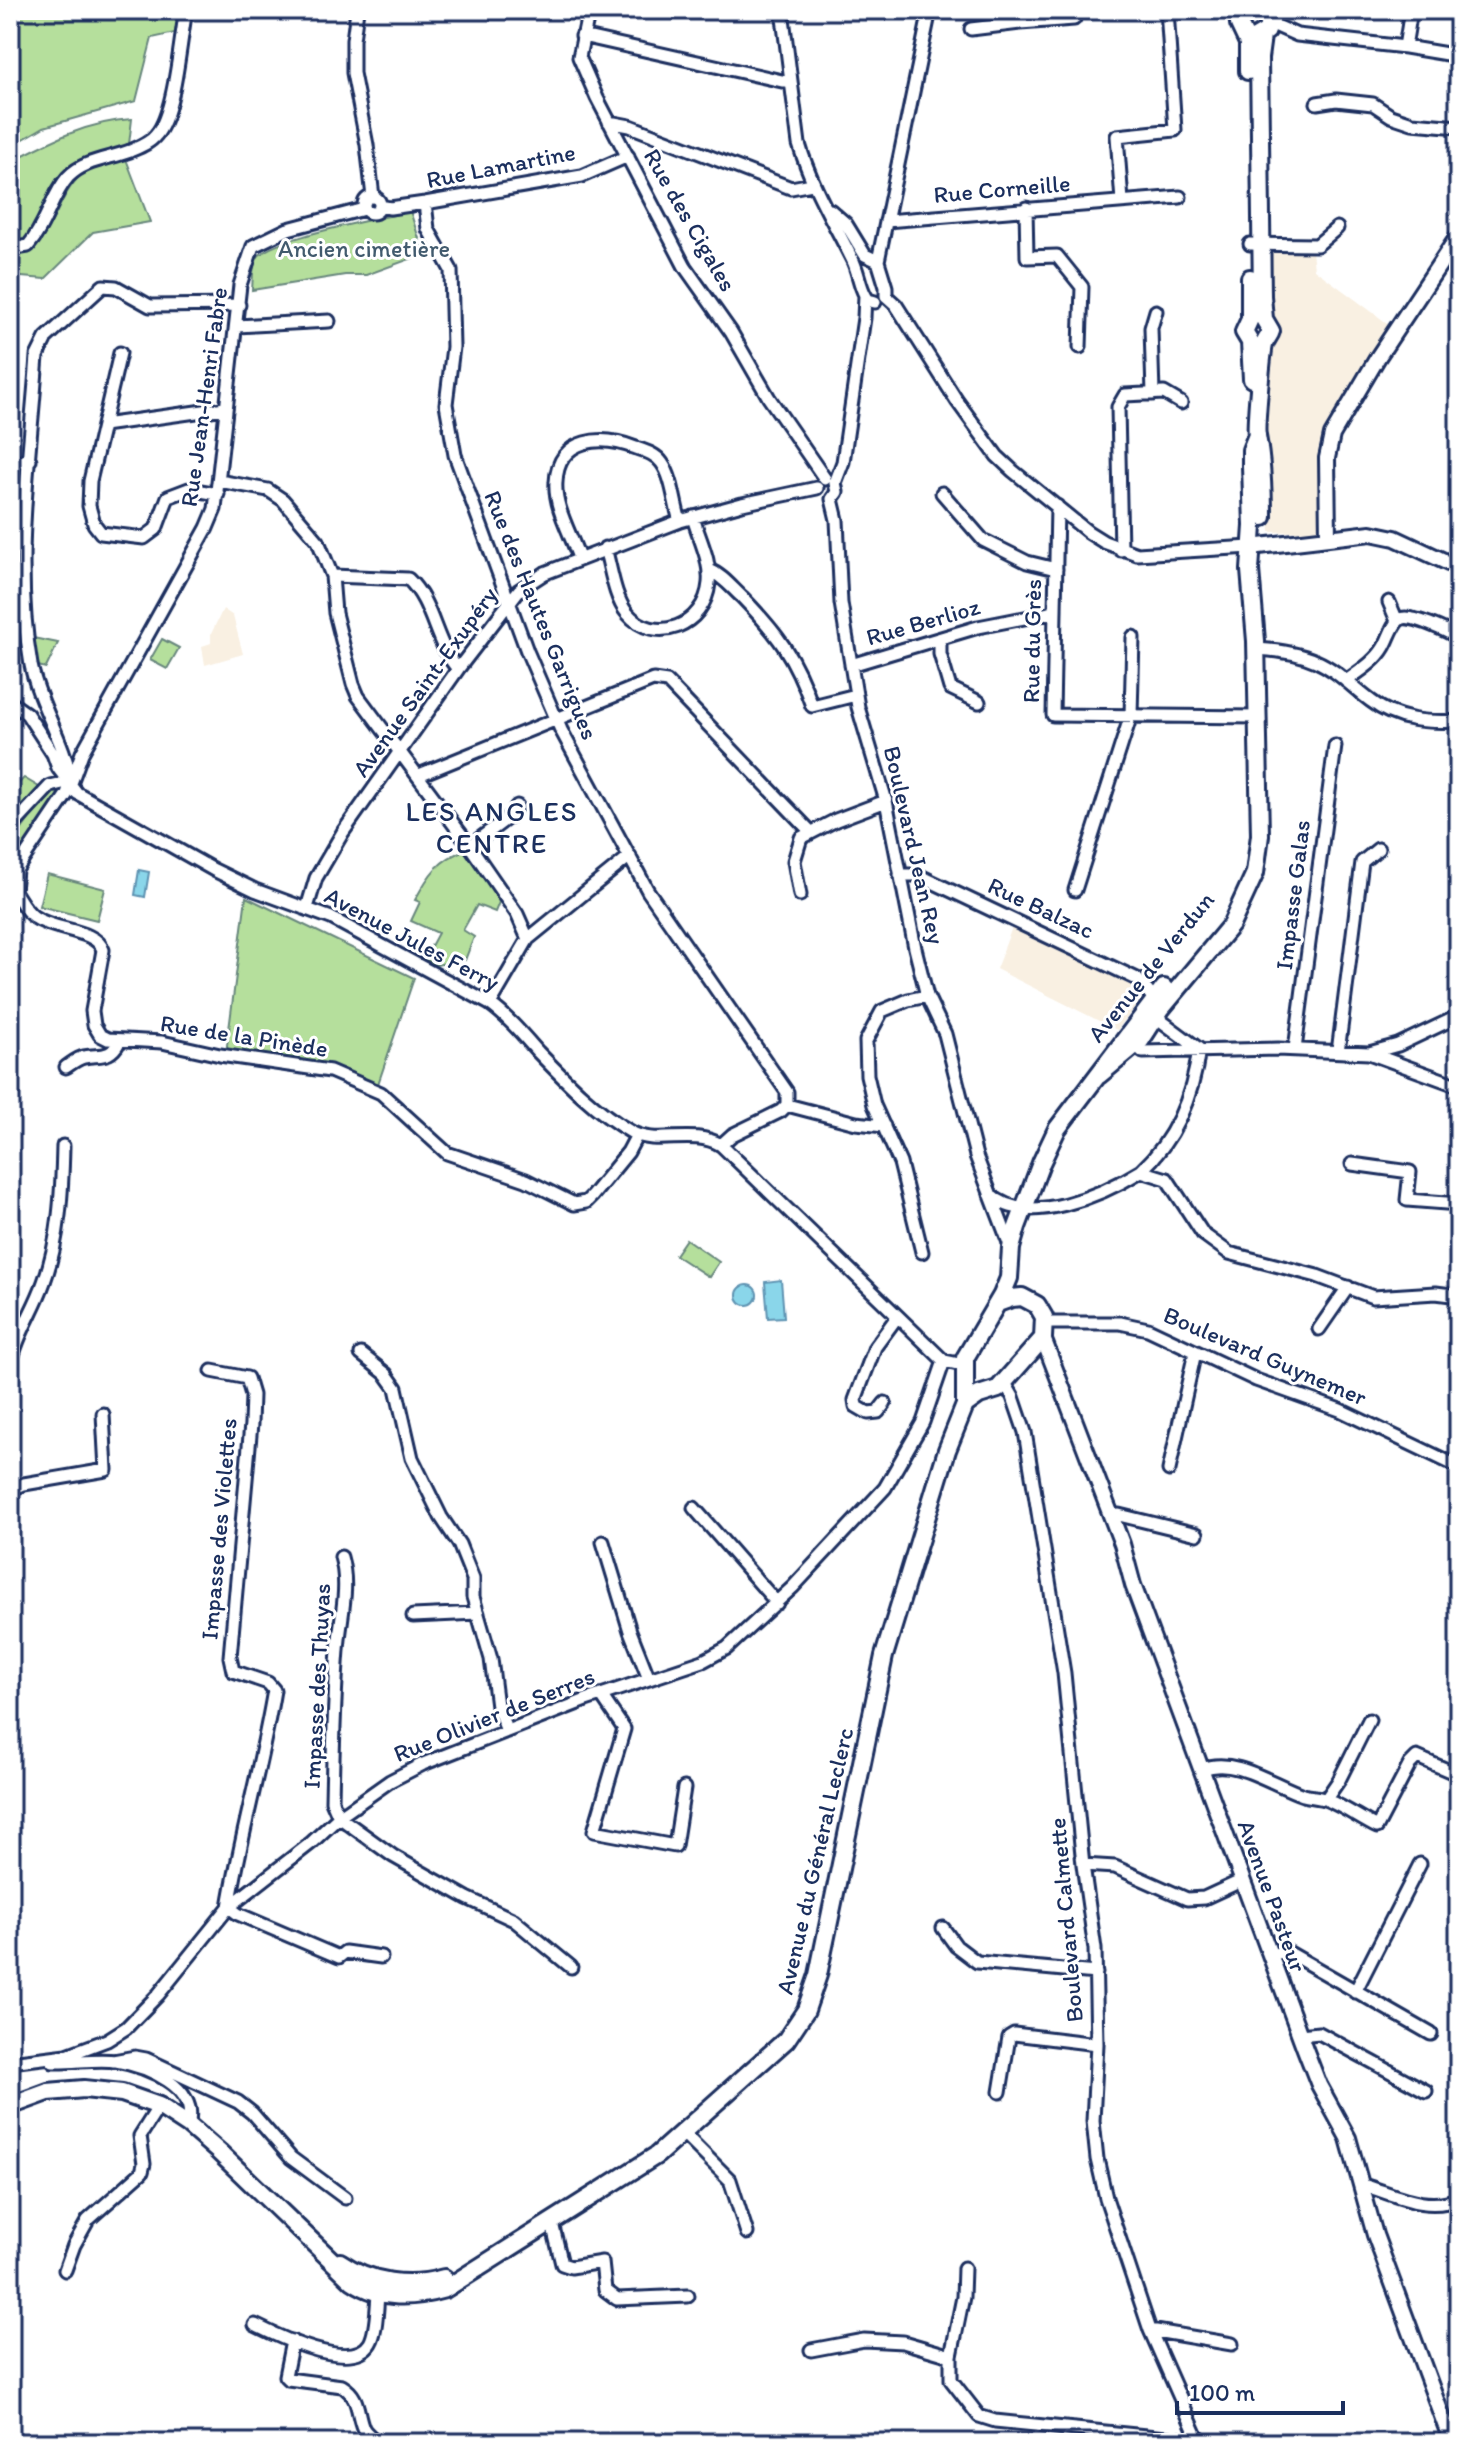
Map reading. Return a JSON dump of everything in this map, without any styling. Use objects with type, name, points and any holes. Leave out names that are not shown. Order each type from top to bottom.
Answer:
[{"type":"main road","points":[[1238,10],[1239,24],[1262,26]]},
{"type":"main road","points":[[1257,319],[1271,331],[1258,342],[1244,332],[1257,319],[1248,43],[1262,26]]},
{"type":"main road","name":"Avenue de Verdun","points":[[964,1373],[1009,1278],[1011,1248],[1057,1129],[1132,1039],[1147,1032],[1156,1008],[1231,925],[1255,873],[1260,835],[1256,645],[1263,606],[1251,466],[1251,450],[1257,435],[1257,408],[1252,384],[1258,342]]},
{"type":"main road","points":[[964,1373],[965,1405],[1005,1383],[1044,1331],[1041,1310],[1022,1297],[1009,1278]]},
{"type":"main road","points":[[998,1303],[1022,1297]]},
{"type":"main road","points":[[964,1373],[971,1388],[986,1393]]},
{"type":"main road","name":"Avenue du Général Leclerc","points":[[379,2286],[406,2297],[445,2289],[634,2172],[683,2133],[786,2040],[797,2026],[813,1993],[888,1641],[947,1450],[965,1405]]},
{"type":"main road","points":[[10,2106],[48,2092],[84,2089],[122,2093],[159,2106],[188,2125],[353,2281],[379,2286]]},
{"type":"street","points":[[10,249],[28,246],[42,231],[59,190],[78,169],[127,152],[157,134],[168,113],[186,10]]},
{"type":"street","points":[[357,10],[353,73],[377,201]]},
{"type":"street","name":"Rue des Cigales","points":[[589,10],[579,57],[609,122],[685,267],[731,332],[769,398],[826,483],[823,499],[832,499]]},
{"type":"street","points":[[782,10],[799,144],[812,184],[827,207],[857,271],[875,297],[896,305],[990,447],[1013,471],[1096,537],[1121,550],[1137,554],[1256,546],[1363,532],[1384,535],[1459,568]]},
{"type":"street","points":[[873,259],[886,221],[930,10]]},
{"type":"street","points":[[1019,10],[1020,23]]},
{"type":"street","points":[[1122,201],[1117,136],[1175,130],[1167,10]]},
{"type":"street","points":[[1405,47],[1411,10]]},
{"type":"street","points":[[971,29],[1074,19]]},
{"type":"street","points":[[1262,26],[1297,35],[1459,56]]},
{"type":"street","points":[[582,36],[791,81]]},
{"type":"street","points":[[1317,103],[1336,100],[1373,104],[1391,116],[1412,123],[1459,127]]},
{"type":"street","points":[[609,122],[630,126],[791,188],[812,184]]},
{"type":"street","name":"Rue Lamartine","points":[[377,201],[390,208],[582,176],[628,156]]},
{"type":"street","name":"Rue Corneille","points":[[886,221],[1180,197]]},
{"type":"street","name":"Rue Lamartine","points":[[364,209],[371,214],[379,211],[377,201]]},
{"type":"street","name":"Rue des Hautes Garrigues","points":[[425,203],[428,229],[451,270],[453,347],[446,404],[455,455],[509,603],[556,719],[648,891],[738,1024],[783,1083],[787,1105]]},
{"type":"street","points":[[827,207],[846,224],[873,259],[886,287],[875,297]]},
{"type":"street","points":[[1026,208],[1027,257],[1057,256],[1082,287],[1080,347]]},
{"type":"street","name":"Rue Jean-Henri Fabre","points":[[71,781],[82,753],[207,528],[219,488],[240,285],[253,246],[288,229],[364,209]]},
{"type":"street","points":[[1256,244],[1317,245],[1337,228]]},
{"type":"street","points":[[1328,538],[1327,458],[1332,435],[1378,357],[1459,235]]},
{"type":"street","points":[[857,271],[860,261],[873,259]]},
{"type":"street","points":[[66,1067],[81,1057],[103,1057],[114,1052],[119,1042],[100,1035],[94,1025],[92,1011],[103,950],[100,941],[91,935],[70,932],[33,916],[14,891],[16,870],[58,808],[71,781],[67,761],[32,669],[24,611],[23,556],[37,356],[46,338],[103,286],[116,287],[150,306],[239,305]]},
{"type":"street","name":"Boulevard Jean Rey","points":[[875,297],[864,318],[842,470],[826,483],[837,492],[832,499],[837,520],[841,603],[856,695],[886,801],[927,996],[945,1034],[976,1156],[1011,1248]]},
{"type":"street","points":[[1153,394],[1151,328],[1156,311]]},
{"type":"street","points":[[237,326],[329,321]]},
{"type":"street","points":[[120,353],[93,466],[89,506],[94,524],[101,533],[144,538],[156,529],[168,497],[189,489],[268,490],[283,500],[318,541],[332,576],[335,613],[353,684],[382,730],[419,775],[517,914],[528,939]]},
{"type":"street","points":[[1121,550],[1118,407],[1125,395],[1164,393],[1181,403]]},
{"type":"street","points":[[103,425],[225,408]]},
{"type":"street","points":[[579,558],[560,507],[556,479],[568,453],[583,442],[603,439],[659,458],[709,570],[729,585],[786,647],[799,669],[812,706],[856,695]]},
{"type":"street","points":[[10,463],[30,460]]},
{"type":"street","name":"Avenue Saint-Exupéry","points":[[307,908],[316,878],[328,857],[458,669],[519,590],[545,573],[579,558],[686,519],[826,483]]},
{"type":"street","points":[[942,493],[983,540],[1027,562],[1056,569]]},
{"type":"street","name":"Rue du Grès","points":[[1057,506],[1053,715],[1258,717]]},
{"type":"street","points":[[605,548],[621,603],[628,614],[650,627],[674,628],[695,617],[707,593],[709,570]]},
{"type":"street","points":[[332,576],[408,579],[420,590],[448,657],[458,669]]},
{"type":"street","points":[[1389,602],[1397,621]]},
{"type":"street","name":"Rue Berlioz","points":[[851,665],[978,627],[1055,612]]},
{"type":"street","points":[[1346,681],[1383,649],[1397,621],[1404,617],[1459,638]]},
{"type":"street","points":[[1075,890],[1131,715],[1133,637]]},
{"type":"street","points":[[940,639],[940,654],[950,688],[979,702]]},
{"type":"street","points":[[1256,645],[1319,662],[1374,704],[1405,718],[1429,723],[1459,721]]},
{"type":"street","points":[[419,775],[653,680],[667,682],[810,831]]},
{"type":"street","name":"Avenue Jules Ferry","points":[[10,702],[27,714],[53,754],[58,768],[71,781],[77,793],[214,870],[255,890],[331,918],[490,1004],[562,1077],[611,1119],[637,1135]]},
{"type":"street","name":"Impasse Galas","points":[[1295,1049],[1335,746]]},
{"type":"street","points":[[10,829],[50,786],[59,781],[71,781]]},
{"type":"street","points":[[800,895],[794,861],[801,838],[810,831],[886,801]]},
{"type":"street","points":[[470,846],[510,816],[517,806]]},
{"type":"street","points":[[1338,1052],[1362,862],[1378,849]]},
{"type":"street","points":[[490,1004],[528,939],[630,856]]},
{"type":"street","name":"Rue Balzac","points":[[900,875],[918,875],[1137,979],[1156,1008],[1188,1044],[1199,1049]]},
{"type":"street","points":[[922,1252],[900,1163],[874,1105],[867,1075],[866,1041],[882,1011],[927,996]]},
{"type":"street","points":[[1369,1053],[1409,1041],[1459,1016]]},
{"type":"street","points":[[1132,1039],[1143,1052],[1295,1049],[1369,1053],[1459,1086]]},
{"type":"street","name":"Rue de la Pinède","points":[[119,1042],[162,1042],[220,1055],[330,1071],[381,1093],[447,1153],[526,1180],[574,1204],[586,1202],[592,1196],[628,1152],[637,1135]]},
{"type":"street","points":[[990,1194],[1002,1204],[1024,1210],[1061,1205],[1114,1187],[1141,1171],[1161,1152],[1189,1098],[1199,1049]]},
{"type":"street","points":[[721,1145],[732,1135],[787,1105],[856,1123],[884,1126]]},
{"type":"street","points":[[637,1135],[650,1138],[702,1137],[721,1145],[897,1317],[944,1361],[964,1373]]},
{"type":"street","points":[[10,1368],[13,1352],[45,1281],[52,1253],[62,1198],[63,1146]]},
{"type":"street","points":[[1352,1164],[1410,1172],[1407,1200],[1459,1204]]},
{"type":"street","points":[[1141,1171],[1167,1179],[1203,1234],[1229,1253],[1317,1276],[1373,1297],[1436,1293],[1459,1296]]},
{"type":"street","points":[[1319,1329],[1348,1287]]},
{"type":"street","points":[[885,1403],[878,1412],[868,1413],[856,1406],[855,1400],[875,1347],[897,1317]]},
{"type":"street","name":"Boulevard Guynemer","points":[[1044,1331],[1120,1323],[1148,1329],[1256,1380],[1340,1410],[1459,1467]]},
{"type":"street","name":"Avenue Pasteur","points":[[1044,1331],[1053,1363],[1122,1544],[1133,1585],[1300,2035],[1319,2085],[1348,2138],[1375,2235],[1452,2443]]},
{"type":"street","points":[[1169,1470],[1195,1352]]},
{"type":"street","points":[[361,1354],[386,1374],[396,1388],[412,1458],[435,1507],[459,1544],[473,1579],[473,1597],[491,1659],[497,1706],[507,1731]]},
{"type":"street","points":[[1024,1361],[1045,1360],[1053,1363]]},
{"type":"street","name":"Rue Olivier de Serres","points":[[10,2062],[67,2055],[107,2040],[126,2028],[158,1995],[229,1907],[339,1817],[390,1781],[423,1764],[507,1731],[717,1655],[777,1603],[885,1488],[923,1422],[944,1361]]},
{"type":"street","name":"Impasse des Violettes","points":[[212,1371],[247,1378],[252,1395],[245,1508],[230,1657],[233,1671],[268,1683],[274,1690],[264,1752],[238,1854],[229,1907]]},
{"type":"street","name":"Boulevard Calmette","points":[[1005,1383],[1025,1432],[1064,1673],[1096,1973],[1097,2044],[1093,2121],[1097,2159],[1106,2198],[1150,2330],[1199,2440]]},
{"type":"street","points":[[10,1490],[24,1484],[106,1470],[103,1414]]},
{"type":"street","points":[[694,1508],[777,1603]]},
{"type":"street","points":[[1111,1518],[1119,1515],[1197,1534]]},
{"type":"street","points":[[603,1542],[630,1631],[649,1679]]},
{"type":"street","name":"Impasse des Thuyas","points":[[339,1817],[332,1801],[338,1646],[345,1608],[345,1570],[341,1557]]},
{"type":"street","points":[[413,1616],[478,1613]]},
{"type":"street","points":[[601,1695],[624,1729],[594,1831],[675,1846],[684,1788]]},
{"type":"street","points":[[1326,1799],[1369,1720]]},
{"type":"street","points":[[1203,1769],[1223,1766],[1242,1770],[1306,1796],[1326,1799],[1377,1827],[1410,1764],[1417,1757],[1459,1775]]},
{"type":"street","points":[[339,1817],[393,1856],[467,1898],[514,1920],[571,1967]]},
{"type":"street","points":[[1355,1992],[1420,1864]]},
{"type":"street","points":[[1083,1865],[1115,1867],[1174,1894],[1197,1899],[1243,1880]]},
{"type":"street","points":[[229,1907],[238,1914],[339,1957],[345,1952],[381,1957]]},
{"type":"street","points":[[943,1928],[956,1946],[977,1962],[1096,1973]]},
{"type":"street","points":[[1271,1955],[1286,1951],[1431,2034]]},
{"type":"street","points":[[1300,2035],[1319,2033],[1426,2091]]},
{"type":"street","points":[[1000,2092],[1009,2037],[1014,2034],[1097,2044]]},
{"type":"street","points":[[32,2060],[146,2059],[238,2102],[252,2113],[291,2158],[345,2198]]},
{"type":"street","points":[[113,2061],[156,2074],[186,2097],[190,2108],[188,2125]]},
{"type":"street","points":[[65,2270],[88,2220],[142,2172],[144,2164],[140,2136],[159,2106]]},
{"type":"street","points":[[683,2133],[730,2180],[747,2233]]},
{"type":"street","points":[[1363,2185],[1428,2205],[1459,2198]]},
{"type":"street","points":[[552,2223],[562,2264],[571,2267],[602,2262],[605,2290],[617,2299],[688,2296]]},
{"type":"street","points":[[964,2268],[960,2317],[951,2356],[951,2380],[979,2416],[995,2421],[1199,2440]]},
{"type":"street","points":[[255,2325],[330,2353],[360,2352],[371,2341],[379,2286]]},
{"type":"street","points":[[1150,2330],[1232,2344]]},
{"type":"street","points":[[811,2350],[864,2340],[903,2342],[951,2356]]},
{"type":"street","points":[[292,2341],[285,2376],[288,2379],[342,2386],[348,2390],[360,2408],[364,2430],[378,2443]]},
{"type":"shaded area","points":[[1266,251],[1312,251],[1314,269],[1391,326],[1322,448],[1320,531],[1270,532],[1265,440]]},
{"type":"shaded area","points":[[223,609],[233,616],[243,654],[205,665],[202,646],[211,643],[211,634]]},
{"type":"shaded area","points":[[1013,925],[1130,978],[1143,997],[1117,1030],[996,969]]},
{"type":"green space","points":[[10,10],[182,10],[175,33],[152,38],[136,101],[44,127],[10,147]]},
{"type":"green space","points":[[132,119],[129,144],[61,178],[38,225],[23,242],[10,243],[10,162],[85,128]]},
{"type":"green space","points":[[126,159],[150,222],[93,232],[45,279],[10,276],[10,256],[24,252],[44,235],[71,186],[80,176],[96,167]]},
{"type":"green space","name":"Ancien cimetière","points":[[410,211],[424,254],[366,275],[345,275],[252,290],[256,259],[265,251],[303,236]]},
{"type":"green space","points":[[33,638],[58,643],[46,668],[34,665]]},
{"type":"green space","points":[[162,639],[179,648],[167,669],[150,660]]},
{"type":"green space","points":[[24,778],[39,787],[10,825],[10,792]]},
{"type":"green space","points":[[48,793],[62,793],[20,855],[10,848],[10,837],[20,832]]},
{"type":"green space","points":[[467,849],[499,902],[495,912],[477,905],[463,930],[474,937],[465,960],[436,965],[424,959],[438,933],[411,921],[420,902],[415,900],[435,869]]},
{"type":"green space","points":[[47,874],[105,889],[97,920],[39,906]]},
{"type":"green space","points":[[246,897],[414,978],[377,1087],[315,1063],[226,1053]]},
{"type":"green space","points":[[686,1239],[719,1262],[709,1277],[675,1255]]},
{"type":"water","points":[[139,870],[149,872],[145,897],[135,895]]},
{"type":"water","points":[[781,1280],[784,1317],[768,1318],[765,1282]]},
{"type":"water","points":[[747,1285],[754,1288],[757,1295],[754,1302],[747,1305],[740,1302],[737,1295],[740,1288]]},
{"type":"district","name":"LES ANGLES CENTRE","points":[[492,827]]}]
